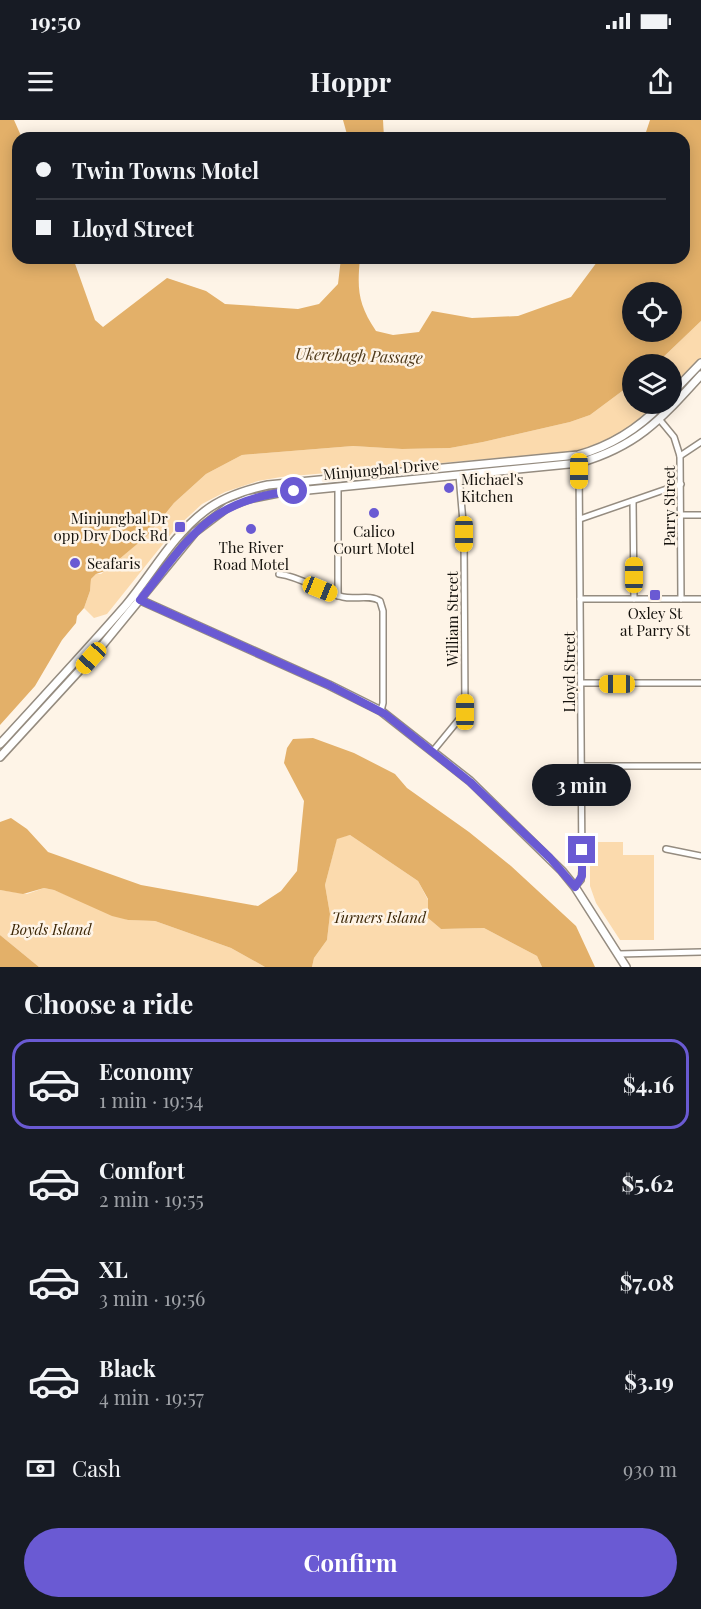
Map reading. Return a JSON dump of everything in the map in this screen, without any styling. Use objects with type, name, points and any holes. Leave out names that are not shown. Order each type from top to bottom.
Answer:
[{"type":"main road","points":[[682,383],[701,363]]},
{"type":"main road","name":"Minjungbal Drive","points":[[0,744],[137,598],[189,537],[208,520],[228,507],[248,499],[278,492],[579,463],[611,453],[630,443],[660,420],[701,375]]},
{"type":"main road","name":"Minjungbal Drive","points":[[0,757],[101,648],[178,536],[193,520],[215,504],[243,491],[268,485],[578,454],[600,448],[622,437],[652,414]]},
{"type":"main road","points":[[137,598],[381,711],[478,789],[550,858],[575,887],[626,967]]},
{"type":"street","name":"Parry Street","points":[[660,420],[674,437],[680,456],[681,599]]},
{"type":"street","points":[[680,456],[701,442]]},
{"type":"street","name":"Lloyd Street","points":[[575,887],[581,880],[582,871],[578,454]]},
{"type":"street","name":"William Street","points":[[432,751],[465,712],[464,534],[459,476]]},
{"type":"street","points":[[580,519],[681,484]]},
{"type":"street","points":[[338,487],[338,596]]},
{"type":"street","points":[[633,501],[634,599]]},
{"type":"street","points":[[681,515],[701,515]]},
{"type":"street","points":[[279,574],[296,578],[338,596],[374,597],[380,601],[382,605],[383,703],[381,711]]},
{"type":"street","points":[[580,599],[701,599]]},
{"type":"street","points":[[581,684],[701,683]]},
{"type":"street","points":[[581,766],[701,766]]},
{"type":"street","points":[[666,849],[701,856]]},
{"type":"street","points":[[619,954],[701,952]]},
{"type":"green space","points":[[701,321],[701,358],[682,378],[682,354],[666,354],[679,342],[682,342],[682,339]]},
{"type":"green space","points":[[622,391],[622,414],[647,414],[621,433],[578,451],[281,477],[258,481],[225,492],[202,504],[175,529],[107,614],[94,618],[84,608],[90,591],[91,579],[96,574],[101,574],[148,535],[174,503],[206,474],[242,455],[353,446],[402,449],[450,448],[570,422],[590,415]]},
{"type":"green space","name":"Turners Island","points":[[350,835],[418,881],[428,900],[428,918],[441,929],[484,928],[537,956],[542,967],[312,967],[314,958],[327,940],[330,914],[325,885],[337,838]]},
{"type":"green space","points":[[590,842],[623,842],[623,855],[654,855],[654,940],[620,940],[596,903],[590,886]]},
{"type":"green space","name":"Boyds Island","points":[[44,888],[128,920],[155,921],[231,948],[265,967],[39,967],[0,935],[0,890],[27,894]]},
{"type":"water","name":"Ukerebagh Passage","points":[[0,120],[14,120],[19,132],[12,132],[12,264],[75,264],[95,320],[103,327],[167,278],[206,291],[225,304],[298,309],[319,304],[338,284],[340,264],[360,264],[359,288],[365,313],[376,331],[393,335],[419,332],[432,311],[472,318],[518,316],[571,297],[596,264],[690,264],[690,132],[646,132],[650,120],[701,120],[701,321],[682,339],[682,282],[622,282],[622,342],[679,342],[666,354],[622,354],[622,391],[590,415],[570,422],[450,448],[402,449],[353,446],[242,455],[206,474],[174,503],[148,535],[105,571],[96,574],[91,579],[90,591],[84,608],[77,616],[76,623],[62,640],[35,686],[0,725]]},
{"type":"water","points":[[343,120],[383,120],[384,132],[346,132]]},
{"type":"water","points":[[313,738],[354,753],[395,774],[407,788],[469,832],[511,866],[576,926],[595,967],[542,967],[537,956],[484,928],[441,929],[428,918],[428,899],[418,881],[350,835],[337,839],[325,885],[330,914],[327,940],[314,958],[312,967],[265,967],[231,948],[155,921],[128,920],[112,916],[54,890],[44,888],[23,894],[0,890],[0,822],[11,818],[27,829],[48,852],[141,885],[258,906],[281,891],[297,871],[304,801],[284,763],[287,748],[293,739]]},
{"type":"water","points":[[0,935],[39,967],[0,967]]},
{"type":"place","name":"Michael's Kitchen","points":[[449,488]]},
{"type":"place","name":"Calico Court Motel","points":[[374,513]]},
{"type":"place","name":"Minjungbal Dr opp Dry Dock Rd","points":[[180,527]]},
{"type":"place","name":"The River Road Motel","points":[[251,529]]},
{"type":"place","name":"Seafaris","points":[[75,563]]},
{"type":"place","name":"Oxley St at Parry St","points":[[655,595]]},
{"type":"route","points":[[294,491],[278,492],[241,501],[208,520],[189,537],[140,600],[329,685],[385,714],[470,782],[550,858],[575,887],[582,876],[582,850]]}]
